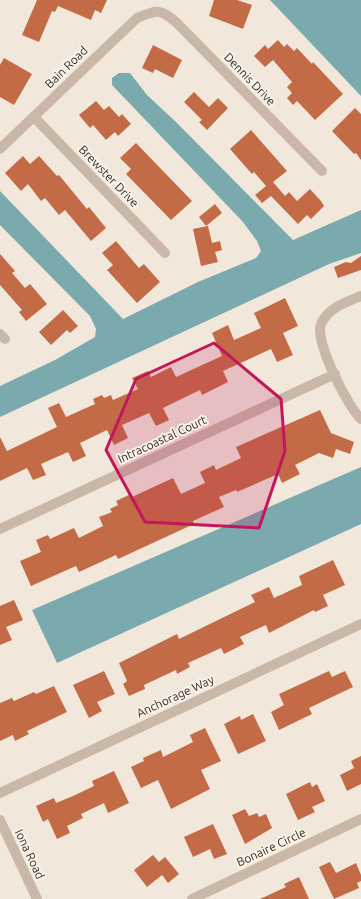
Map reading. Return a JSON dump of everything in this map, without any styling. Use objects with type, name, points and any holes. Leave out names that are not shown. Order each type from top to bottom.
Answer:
[{"type":"street","name":"Bain Road","points":[[0,149],[136,18],[155,11]]},
{"type":"street","name":"Dennis Drive","points":[[155,11],[168,14],[322,171]]},
{"type":"street","name":"Brewster Drive","points":[[34,116],[165,253]]},
{"type":"street","points":[[361,296],[338,306],[328,313],[321,325],[320,338],[352,409],[361,419]]},
{"type":"street","name":"Intracoastal Court","points":[[0,529],[335,374]]},
{"type":"street","name":"Anchorage Way","points":[[0,793],[361,624]]},
{"type":"street","name":"Bonaire Circle","points":[[192,899],[361,819]]},
{"type":"street","name":"Iona Road","points":[[0,820],[37,899]]},
{"type":"highlighted area","points":[[214,343],[281,399],[285,451],[259,528],[145,522],[106,450],[136,379]]},
{"type":"water","points":[[270,0],[361,0],[361,96]]},
{"type":"water","points":[[119,73],[130,73],[147,95],[177,123],[293,240],[361,210],[361,253],[329,264],[0,417],[0,386],[55,360],[95,337],[96,329],[90,316],[0,225],[0,191],[123,319],[198,282],[256,258],[261,251],[257,241],[243,222],[112,85],[112,78]]},
{"type":"water","points":[[361,467],[361,524],[57,663],[32,610]]},
{"type":"building","points":[[37,0],[107,0],[101,13],[95,10],[91,20],[58,6],[55,12],[52,11],[39,42],[22,35]]},
{"type":"building","points":[[214,0],[237,0],[252,5],[243,29],[209,16]]},
{"type":"building","points":[[278,40],[284,47],[287,44],[294,51],[297,48],[312,64],[313,62],[343,94],[315,120],[297,101],[293,105],[287,98],[292,93],[287,87],[292,82],[273,60],[265,67],[254,56],[265,45],[268,49]]},
{"type":"building","points":[[153,45],[182,60],[173,78],[155,69],[153,73],[142,68]]},
{"type":"building","points":[[4,58],[32,74],[14,105],[0,97],[0,65]]},
{"type":"building","points":[[194,92],[209,107],[218,98],[228,108],[207,130],[199,122],[202,120],[184,102]]},
{"type":"building","points":[[96,101],[104,110],[109,106],[119,117],[122,114],[131,124],[118,136],[115,132],[106,140],[93,125],[90,128],[79,115]]},
{"type":"building","points":[[355,108],[361,114],[361,160],[356,153],[354,154],[332,131]]},
{"type":"building","points":[[251,130],[287,171],[273,182],[285,196],[289,192],[297,201],[310,189],[321,201],[324,206],[311,219],[307,215],[298,224],[271,196],[262,203],[255,195],[266,186],[254,172],[252,174],[230,149]]},
{"type":"building","points":[[136,143],[192,201],[171,220],[126,174],[131,169],[120,158]]},
{"type":"building","points":[[23,156],[30,164],[39,156],[57,176],[59,175],[87,209],[89,207],[106,228],[91,241],[65,210],[59,215],[45,198],[41,201],[28,184],[21,191],[5,173]]},
{"type":"building","points":[[215,204],[222,213],[206,226],[199,217]]},
{"type":"building","points":[[208,226],[212,243],[220,241],[222,250],[215,252],[218,262],[201,266],[193,229]]},
{"type":"building","points":[[116,241],[139,268],[144,264],[160,282],[137,303],[107,270],[113,265],[102,253]]},
{"type":"building","points":[[0,254],[15,271],[12,273],[25,288],[30,284],[47,304],[26,321],[19,312],[22,310],[0,285]]},
{"type":"building","points":[[361,256],[361,270],[338,278],[334,267],[346,262],[351,263]]},
{"type":"building","points":[[285,298],[298,326],[283,333],[293,355],[277,362],[271,349],[223,371],[228,382],[202,395],[200,390],[163,408],[169,420],[156,426],[149,413],[122,425],[128,438],[114,445],[107,430],[80,443],[86,456],[73,462],[68,452],[41,464],[46,475],[33,480],[27,468],[0,481],[0,437],[7,451],[57,427],[48,408],[59,403],[66,417],[95,404],[93,399],[102,395],[104,398],[111,395],[113,400],[138,389],[132,378],[148,371],[151,377],[171,367],[176,377],[222,356],[212,333],[228,325],[234,340],[261,328],[254,313]]},
{"type":"building","points":[[63,310],[78,326],[70,333],[67,330],[51,345],[39,332]]},
{"type":"building","points":[[320,410],[331,433],[354,442],[350,454],[336,449],[333,458],[319,453],[295,465],[300,474],[282,483],[278,474],[237,492],[236,490],[219,497],[224,507],[193,521],[194,524],[118,559],[116,555],[79,572],[76,566],[31,586],[20,561],[41,552],[36,540],[48,535],[50,539],[74,528],[79,538],[103,526],[99,517],[112,512],[110,509],[118,505],[116,501],[131,494],[132,497],[173,478],[181,494],[205,483],[200,472],[214,465],[216,470],[241,458],[236,447]]},
{"type":"building","points":[[333,560],[345,585],[323,595],[328,606],[315,612],[314,610],[269,633],[266,625],[240,637],[244,644],[224,654],[221,648],[188,663],[190,667],[177,674],[176,670],[144,685],[145,689],[129,696],[123,684],[127,681],[119,663],[177,634],[179,639],[255,602],[251,595],[269,587],[274,598],[302,585],[299,576]]},
{"type":"building","points":[[14,600],[23,620],[6,627],[12,640],[0,645],[0,606]]},
{"type":"building","points":[[104,671],[115,694],[97,702],[102,711],[89,718],[73,685]]},
{"type":"building","points":[[329,671],[332,677],[345,671],[353,687],[309,708],[312,714],[279,730],[271,712],[284,705],[279,694]]},
{"type":"building","points":[[54,686],[67,712],[27,731],[29,734],[15,741],[13,735],[0,741],[0,703],[12,698],[14,701],[34,692],[36,694]]},
{"type":"building","points":[[253,714],[266,741],[238,754],[224,724],[240,716],[241,720]]},
{"type":"building","points":[[205,728],[221,761],[201,770],[210,789],[171,809],[158,780],[141,788],[131,767],[144,761],[143,758],[161,750],[163,757],[193,742],[190,735]]},
{"type":"building","points":[[361,756],[361,784],[347,791],[340,775],[354,768],[351,761]]},
{"type":"building","points":[[114,771],[129,803],[108,813],[104,803],[81,814],[83,818],[67,826],[70,833],[57,839],[48,819],[43,822],[36,806],[54,798],[56,803],[73,796],[94,786],[92,781]]},
{"type":"building","points":[[310,782],[312,787],[317,784],[325,801],[312,807],[315,812],[298,820],[286,794]]},
{"type":"building","points":[[245,809],[249,816],[257,813],[259,817],[266,814],[272,828],[245,844],[232,815]]},
{"type":"building","points":[[213,824],[227,854],[214,859],[210,849],[193,857],[184,837]]},
{"type":"building","points":[[153,855],[159,862],[165,857],[179,874],[168,883],[162,875],[147,887],[134,870]]},
{"type":"building","points":[[330,862],[336,873],[356,863],[361,875],[361,881],[357,883],[359,888],[334,899],[319,867]]},
{"type":"building","points":[[299,877],[309,899],[260,899],[286,887],[284,884]]}]
